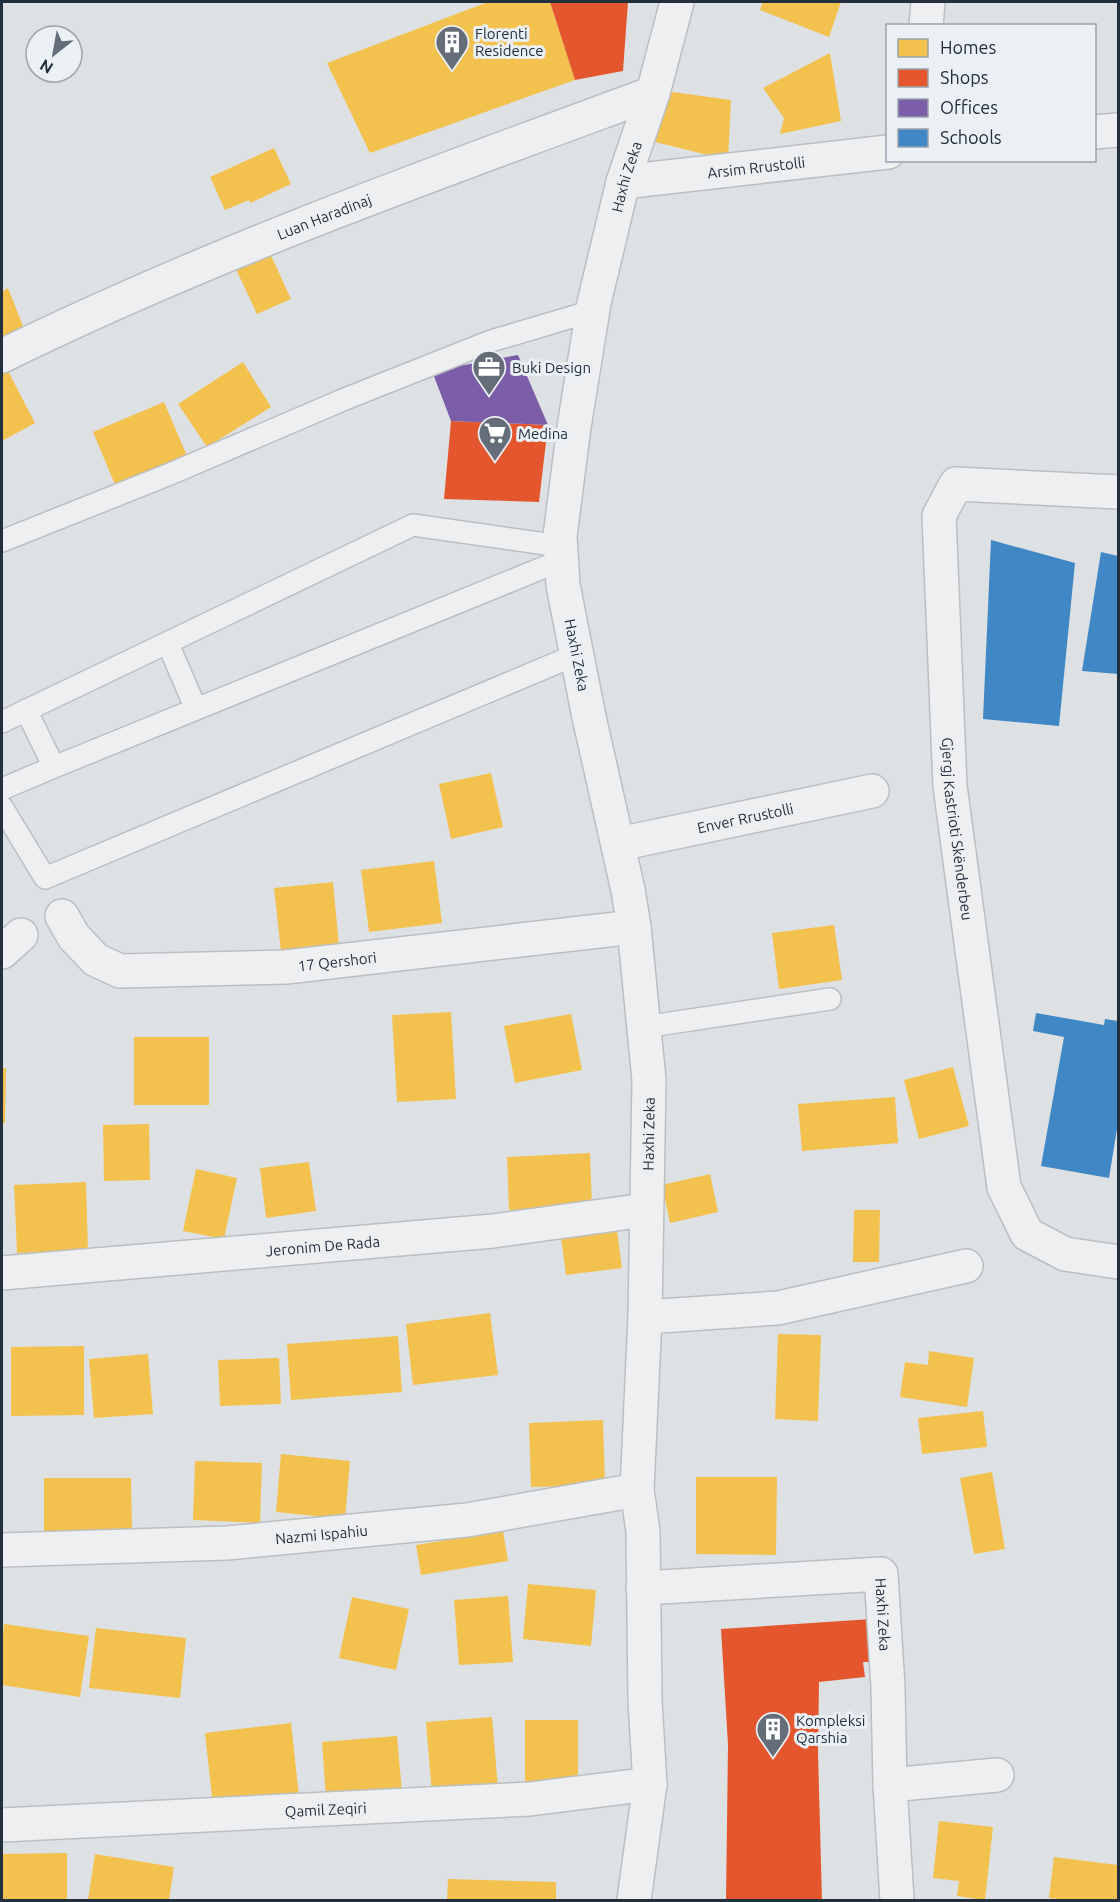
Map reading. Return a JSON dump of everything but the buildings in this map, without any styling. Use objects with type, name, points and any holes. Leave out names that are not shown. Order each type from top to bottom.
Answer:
[{"type":"street","name":"Haxhi Zeka","points":[[634,1900],[650,1784],[643,1531],[637,1490],[645,1317],[645,1210],[649,1080],[634,927],[619,844],[589,717],[563,585],[560,536],[592,311],[623,182],[653,93],[676,2]]},
{"type":"street","points":[[926,24],[928,2]]},
{"type":"street","name":"Luan Haradinaj","points":[[2,356],[67,324],[228,255],[477,158],[653,93]]},
{"type":"street","points":[[1096,132],[1119,130]]},
{"type":"street","name":"Arsim Rrustolli","points":[[623,182],[886,153]]},
{"type":"street","name":"Gjergj Kastrioti Skënderbeu","points":[[1119,492],[956,484],[939,516],[950,786],[1004,1187],[1028,1234],[1065,1254],[1119,1262]]},
{"type":"street","name":"Enver Rrustolli","points":[[619,844],[872,791]]},
{"type":"street","name":"17 Qershori","points":[[62,916],[74,937],[96,960],[120,970],[286,966],[634,927]]},
{"type":"street","name":"Jeronim De Rada","points":[[2,1273],[493,1231],[645,1210]]},
{"type":"street","points":[[645,1317],[778,1308],[966,1266]]},
{"type":"street","name":"Nazmi Ispahiu","points":[[2,1550],[228,1543],[466,1520],[637,1490]]},
{"type":"street","name":"Haxhi Zeka","points":[[643,1588],[881,1574],[888,1687],[890,1785]]},
{"type":"street","points":[[897,1900],[890,1785],[997,1775]]},
{"type":"street","name":"Qamil Zeqiri","points":[[2,1825],[530,1799],[650,1784]]},
{"type":"lane","points":[[2,541],[491,341],[592,311]]},
{"type":"lane","points":[[2,722],[413,525],[561,553]]},
{"type":"lane","points":[[2,789],[561,553]]},
{"type":"lane","points":[[168,644],[196,709]]},
{"type":"lane","points":[[2,807],[45,878],[578,654]]},
{"type":"lane","points":[[26,710],[54,767]]},
{"type":"lane","points":[[644,1027],[830,999]]},
{"type":"place","name":"Florenti Residence","points":[[452,71]]},
{"type":"place","name":"Buki Design","points":[[489,396]]},
{"type":"place","name":"Medina","points":[[495,462]]},
{"type":"place","name":"Kompleksi Qarshia","points":[[773,1758]]}]
